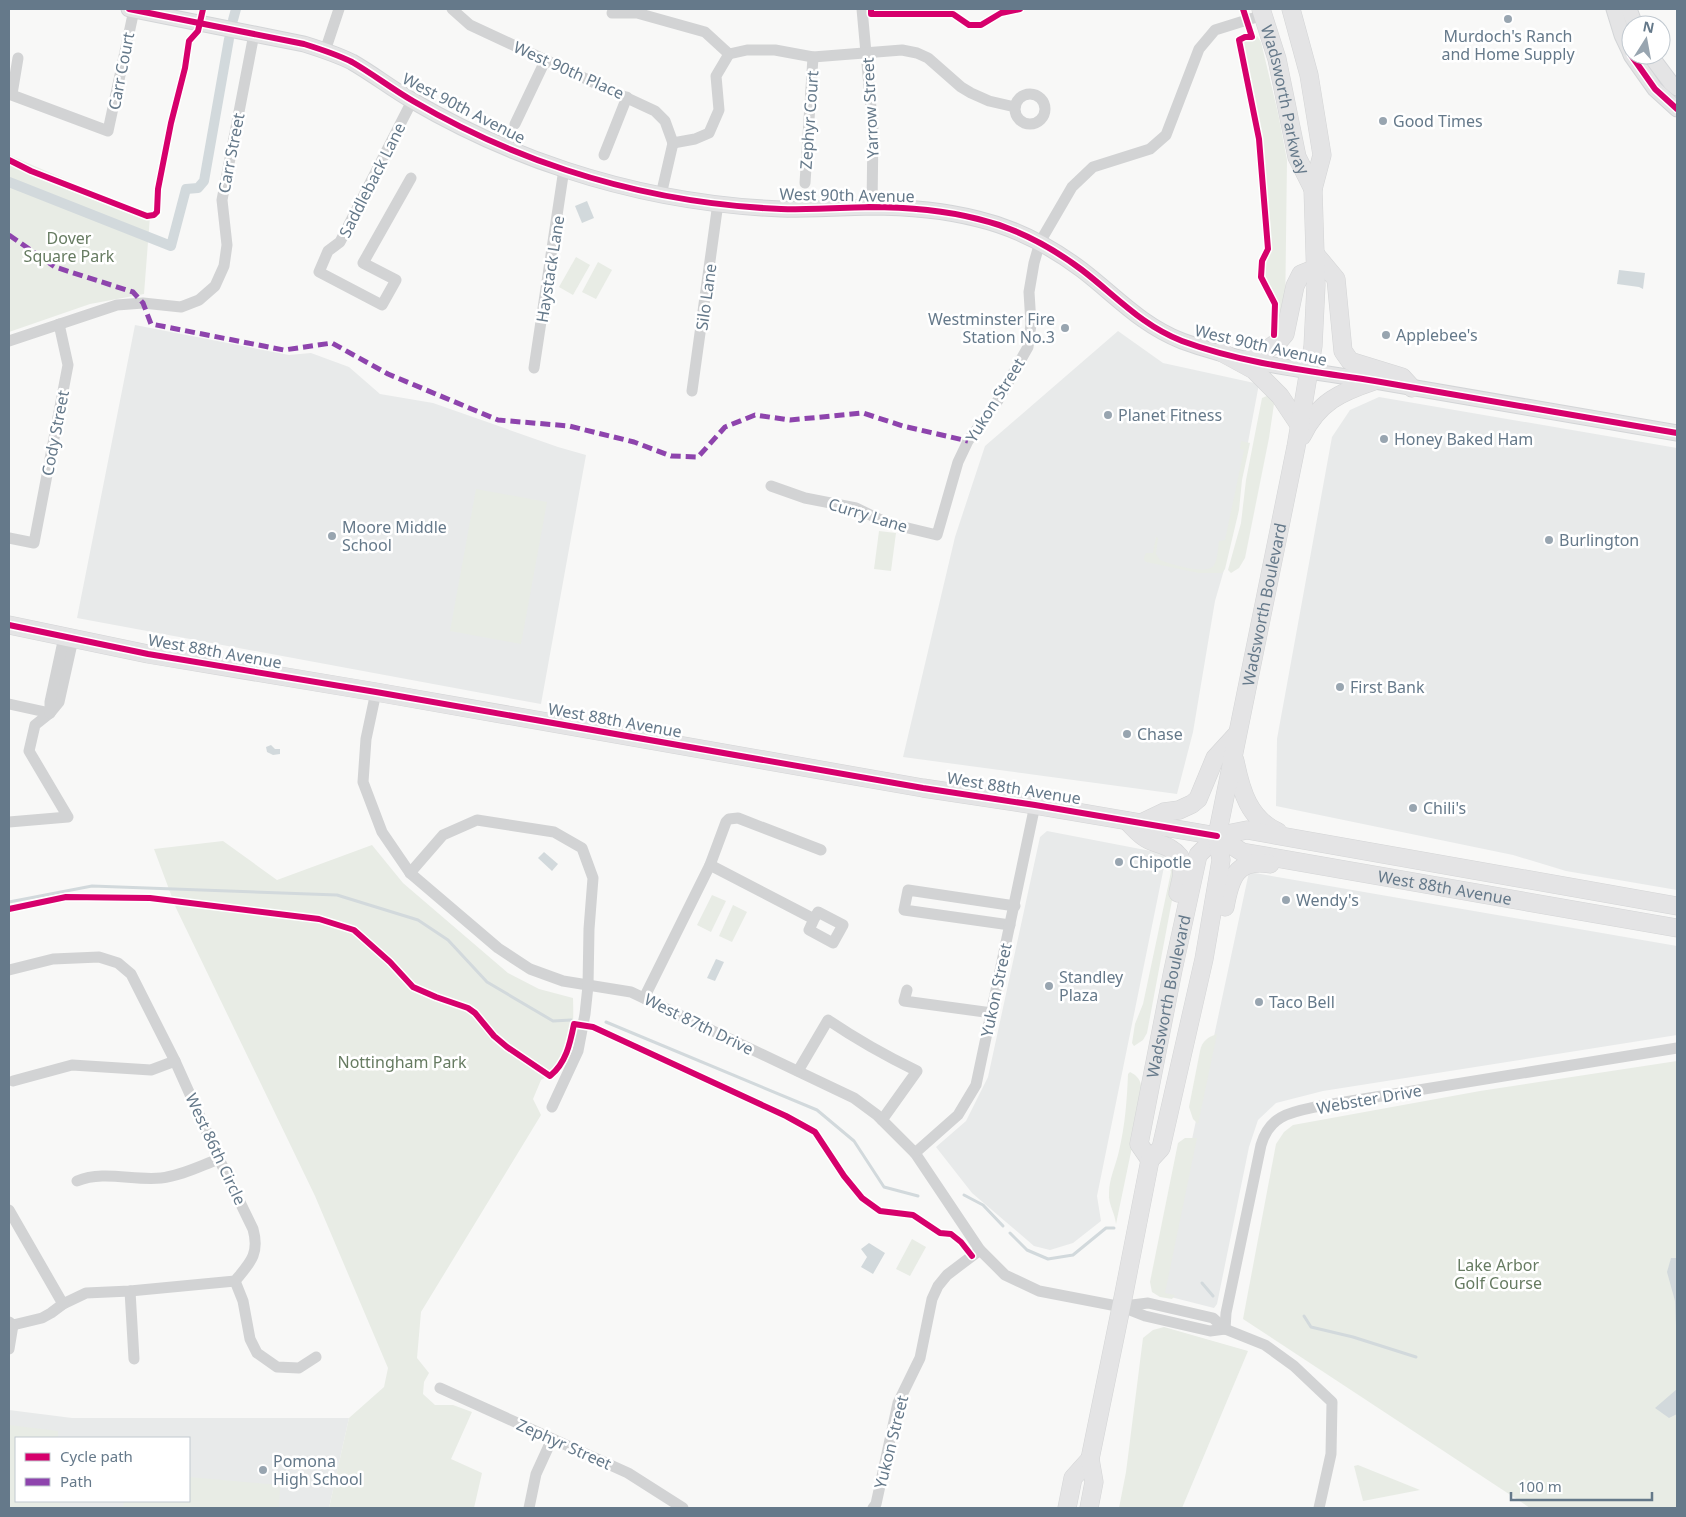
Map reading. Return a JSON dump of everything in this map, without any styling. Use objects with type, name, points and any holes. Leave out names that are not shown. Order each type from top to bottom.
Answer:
[{"type":"main road","name":"Wadsworth Parkway","points":[[1291,9],[1309,75],[1322,154],[1313,189],[1316,261],[1315,311],[1309,372]]},
{"type":"main road","name":"Wadsworth Parkway","points":[[1262,12],[1277,59],[1297,157],[1313,189]]},
{"type":"main road","points":[[1249,359],[1264,352],[1285,334],[1295,286],[1300,274],[1316,261],[1336,280],[1343,351],[1350,361],[1402,377],[1412,388]]},
{"type":"main road","points":[[1221,352],[1254,370],[1280,396],[1300,426]]},
{"type":"main road","name":"Wadsworth Boulevard","points":[[1089,1508],[1094,1482],[1090,1458],[1122,1307],[1150,1160],[1161,1148],[1204,959],[1221,860],[1217,836],[1296,447],[1309,372]]},
{"type":"main road","points":[[1296,447],[1309,420],[1329,401],[1347,390],[1374,381]]},
{"type":"main road","name":"West 88th Avenue","points":[[9,625],[148,654],[923,788],[1217,836],[1247,830],[1677,906]]},
{"type":"main road","points":[[1184,920],[1175,908],[1182,875],[1180,857],[1168,846],[1149,840],[1137,832],[1134,822],[1164,812],[1179,810],[1198,799],[1215,758],[1238,734]]},
{"type":"main road","points":[[1234,754],[1240,783],[1255,814],[1269,828],[1290,838]]},
{"type":"main road","name":"Wadsworth Boulevard","points":[[1150,1160],[1139,1144],[1184,920],[1198,855],[1217,836]]},
{"type":"main road","name":"West 88th Avenue","points":[[1217,836],[1242,852],[1677,928]]},
{"type":"main road","points":[[1204,959],[1217,945],[1232,877],[1246,865],[1259,862],[1282,866],[1298,861]]},
{"type":"main road","name":"Wadsworth Boulevard","points":[[1067,1508],[1073,1478],[1090,1458]]},
{"type":"street","name":"West 90th Avenue","points":[[131,9],[304,44],[325,51],[351,62],[412,101],[477,134],[564,170],[618,185],[661,195],[718,203],[785,209],[872,207],[925,210],[975,218],[1016,230],[1040,242],[1081,270],[1135,316],[1156,329],[1182,341],[1221,352],[1309,372],[1374,381],[1677,434]]},
{"type":"street","name":"Carr Court","points":[[10,94],[108,131],[131,9]]},
{"type":"street","points":[[325,51],[339,9]]},
{"type":"street","name":"West 90th Place","points":[[452,9],[470,25],[655,110],[665,121],[673,143]]},
{"type":"street","name":"Yarrow Street","points":[[862,9],[874,130],[872,207]]},
{"type":"street","points":[[1614,9],[1621,32]]},
{"type":"street","name":"Yukon Street","points":[[937,535],[958,462],[968,441],[997,402],[1028,348],[1031,324],[1029,292],[1034,263],[1040,242],[1072,187],[1093,167],[1150,149],[1166,135],[1199,50],[1215,30],[1262,12]]},
{"type":"street","points":[[612,13],[637,13],[704,32],[729,54]]},
{"type":"street","name":"Carr Street","points":[[9,341],[117,305],[143,304],[182,307],[199,300],[216,286],[224,266],[227,245],[222,200],[254,34]]},
{"type":"street","points":[[661,195],[673,143],[695,139],[709,133],[719,110],[716,76],[729,54],[746,50],[775,50],[813,57],[902,50],[917,53],[928,58],[970,93],[989,101],[1015,107]]},
{"type":"street","name":"Zephyr Court","points":[[804,183],[813,57]]},
{"type":"street","points":[[10,94],[18,58]]},
{"type":"street","points":[[515,124],[545,60]]},
{"type":"street","points":[[1638,65],[1656,89],[1677,109]]},
{"type":"street","points":[[1658,65],[1677,88]]},
{"type":"street","points":[[604,155],[627,97]]},
{"type":"street","name":"Saddleback Lane","points":[[411,178],[363,263],[396,280],[382,306],[319,272],[328,252],[340,242],[412,101]]},
{"type":"street","name":"Haystack Lane","points":[[534,368],[564,170]]},
{"type":"street","name":"Silo Lane","points":[[692,391],[718,203]]},
{"type":"street","name":"Cody Street","points":[[9,538],[34,543],[68,365],[59,324]]},
{"type":"street","name":"Curry Lane","points":[[770,486],[805,498],[856,508],[887,523],[937,535]]},
{"type":"street","points":[[9,822],[68,817],[29,751],[35,725],[50,713],[59,702],[68,638]]},
{"type":"street","name":"West 87th Drive","points":[[376,692],[366,739],[363,782],[382,832],[410,872],[498,948],[530,969],[563,981],[631,992],[854,1098],[882,1120],[915,1153],[980,1250],[1005,1275],[1039,1291],[1122,1307],[1145,1316],[1210,1331],[1225,1329]]},
{"type":"street","points":[[9,704],[50,713]]},
{"type":"street","name":"Yukon Street","points":[[915,1153],[958,1115],[976,1085],[1035,805]]},
{"type":"street","points":[[644,998],[710,865],[726,822],[734,818],[821,850]]},
{"type":"street","points":[[410,872],[443,835],[477,820],[554,832],[582,848],[593,878],[588,929],[588,986],[584,1024],[578,1051],[552,1107]]},
{"type":"street","points":[[710,865],[814,919]]},
{"type":"street","points":[[1010,925],[904,910],[908,890],[1014,906]]},
{"type":"street","name":"West 86th Circle","points":[[9,970],[54,959],[99,957],[118,963],[131,974],[175,1061],[253,1229],[256,1240],[255,1252],[251,1261],[235,1281]]},
{"type":"street","points":[[907,990],[904,1001],[992,1013]]},
{"type":"street","points":[[798,1071],[828,1020],[876,1051],[917,1071],[882,1120]]},
{"type":"street","name":"Webster Drive","points":[[1225,1329],[1226,1313],[1261,1145],[1269,1127],[1290,1112],[1677,1048]]},
{"type":"street","points":[[13,1081],[72,1065],[151,1070],[175,1061]]},
{"type":"street","points":[[77,1181],[90,1176],[160,1178],[180,1174],[219,1159]]},
{"type":"street","points":[[9,1210],[63,1304]]},
{"type":"street","name":"Yukon Street","points":[[873,1508],[876,1504],[898,1403],[920,1358],[932,1299],[938,1286],[948,1275],[980,1250]]},
{"type":"street","points":[[9,1349],[11,1324],[42,1318],[63,1304],[86,1293],[235,1281],[244,1301],[250,1339],[257,1353],[277,1367],[299,1368],[316,1357]]},
{"type":"street","points":[[130,1290],[134,1359]]},
{"type":"street","points":[[1225,1329],[1265,1345],[1294,1366],[1332,1402],[1330,1454],[1319,1508]]},
{"type":"street","name":"Zephyr Street","points":[[440,1388],[628,1473],[683,1508]]},
{"type":"street","points":[[529,1508],[536,1474],[552,1439]]},
{"type":"shaded area","points":[[587,201],[594,218],[582,223],[575,206]]},
{"type":"shaded area","points":[[1619,270],[1645,273],[1643,289],[1617,284]]},
{"type":"shaded area","name":"Moore Middle School","points":[[135,325],[289,355],[311,353],[349,367],[380,394],[433,403],[586,455],[541,704],[77,618]]},
{"type":"shaded area","points":[[1118,331],[1163,363],[1259,384],[1224,570],[1215,601],[1193,732],[1177,794],[903,757],[955,537],[985,446]]},
{"type":"shaded area","points":[[1379,397],[1677,448],[1677,890],[1566,871],[1513,855],[1276,806],[1277,739],[1332,437],[1350,410]]},
{"type":"shaded area","points":[[271,745],[275,749],[280,749],[280,754],[273,755],[267,752],[266,747]]},
{"type":"shaded area","points":[[1047,831],[1161,853],[1166,857],[1097,1196],[1101,1221],[1073,1243],[1050,1250],[1034,1246],[972,1193],[936,1147],[966,1121],[988,1077],[1040,837]]},
{"type":"shaded area","points":[[544,852],[558,864],[552,871],[538,858]]},
{"type":"shaded area","points":[[1249,872],[1677,946],[1677,1035],[1323,1091],[1276,1103],[1258,1120],[1249,1147],[1217,1304],[1214,1308],[1159,1294]]},
{"type":"shaded area","points":[[716,959],[724,962],[715,981],[707,978]]},
{"type":"shaded area","points":[[869,1243],[885,1253],[873,1274],[861,1267],[867,1257],[861,1249]]},
{"type":"shaded area","points":[[1671,1258],[1677,1258],[1677,1350],[1675,1301],[1667,1272]]},
{"type":"shaded area","points":[[1677,1389],[1677,1414],[1669,1418],[1655,1408]]},
{"type":"shaded area","name":"Pomona High School","points":[[9,1410],[72,1418],[349,1418],[329,1508],[9,1508]]},
{"type":"green space","points":[[1257,36],[1261,42],[1287,160],[1285,319],[1276,332],[1277,301],[1264,272],[1264,266],[1271,250],[1261,138],[1242,41]]},
{"type":"green space","name":"Dover Square Park","points":[[9,155],[150,216],[144,294],[90,304],[9,332]]},
{"type":"green space","points":[[576,257],[590,265],[573,295],[559,287]]},
{"type":"green space","points":[[598,262],[612,270],[596,299],[582,292]]},
{"type":"green space","points":[[1269,395],[1273,396],[1274,404],[1269,438],[1245,558],[1239,568],[1231,573],[1228,570],[1241,523],[1246,480],[1262,398]]},
{"type":"green space","points":[[1241,441],[1250,443],[1242,480],[1239,510],[1225,569],[1222,573],[1199,573],[1146,562],[1144,557],[1146,553],[1153,553],[1156,537],[1158,538],[1156,554],[1160,560],[1197,569],[1210,568],[1214,565],[1219,541],[1225,540],[1244,450],[1240,449]]},
{"type":"green space","points":[[476,489],[547,502],[521,644],[450,631]]},
{"type":"green space","points":[[879,531],[896,533],[891,571],[874,569]]},
{"type":"green space","name":"Nottingham Park","points":[[223,841],[277,880],[372,845],[403,883],[508,973],[539,989],[573,998],[572,1034],[566,1056],[552,1073],[541,1080],[533,1099],[541,1115],[421,1312],[417,1358],[429,1373],[424,1382],[423,1394],[435,1405],[453,1405],[472,1412],[451,1459],[482,1473],[474,1508],[329,1508],[349,1418],[384,1387],[388,1368],[315,1196],[176,908],[154,849]]},
{"type":"green space","points":[[1174,864],[1176,879],[1147,1033],[1143,1040],[1134,1046],[1132,1043],[1135,1024],[1143,1004],[1171,872],[1170,868]]},
{"type":"green space","points":[[712,895],[726,901],[711,932],[697,925]]},
{"type":"green space","points":[[733,905],[747,912],[732,942],[719,936]]},
{"type":"green space","points":[[1217,1034],[1198,1124],[1193,1119],[1189,1107],[1200,1051],[1206,1040]]},
{"type":"green space","name":"Lake Arbor Golf Course","points":[[1677,1061],[1677,1508],[1530,1508],[1243,1319],[1276,1144],[1284,1132],[1293,1125],[1480,1091]]},
{"type":"green space","points":[[1130,1072],[1139,1080],[1142,1099],[1116,1224],[1109,1197],[1109,1188],[1123,1132],[1128,1074]]},
{"type":"green space","points":[[1185,1138],[1197,1138],[1165,1293],[1175,1295],[1172,1299],[1160,1297],[1152,1292],[1150,1282],[1178,1143]]},
{"type":"green space","points":[[912,1239],[926,1247],[910,1276],[896,1269]]},
{"type":"green space","points":[[1164,1327],[1248,1351],[1182,1508],[1119,1508],[1126,1472],[1143,1338],[1153,1330]]},
{"type":"green space","points":[[9,1425],[58,1431],[58,1437],[15,1437],[15,1502],[60,1502],[60,1508],[9,1508]]},
{"type":"green space","points":[[1358,1465],[1420,1490],[1363,1501],[1354,1466]]},
{"type":"green space","points":[[190,1477],[280,1485],[279,1508],[123,1508],[124,1502],[190,1502]]},
{"type":"waterway","points":[[233,20],[236,9]]},
{"type":"waterway","points":[[9,182],[171,246],[186,189],[198,188],[204,181],[229,39]]},
{"type":"waterway","points":[[9,902],[92,886],[337,895],[418,920],[448,940],[487,982],[553,1021],[571,1020]]},
{"type":"waterway","points":[[606,1022],[817,1110],[854,1141],[884,1187],[918,1196]]},
{"type":"waterway","points":[[964,1195],[983,1205],[1003,1226]]},
{"type":"waterway","points":[[1010,1233],[1027,1250],[1048,1259],[1073,1255],[1106,1228],[1114,1228]]},
{"type":"waterway","points":[[1202,1283],[1213,1296]]},
{"type":"waterway","points":[[1304,1316],[1311,1327],[1353,1337],[1416,1357]]},
{"type":"marked path","points":[[9,235],[55,267],[133,292],[143,303],[151,324],[284,350],[332,343],[388,374],[498,420],[569,426],[634,442],[671,456],[698,457],[725,427],[755,415],[790,420],[863,413],[903,426],[968,441]]},
{"type":"cycle path","points":[[129,9],[304,44],[328,52],[352,62],[413,101],[488,140],[546,163],[592,178],[646,192],[726,205],[754,207],[792,209],[910,208],[951,213],[1006,227],[1058,253],[1154,327],[1182,341],[1229,356],[1278,366],[1677,433]]},
{"type":"cycle path","points":[[9,160],[31,171],[147,216],[154,215],[157,212],[158,189],[171,123],[185,68],[189,41],[198,31],[203,9]]},
{"type":"cycle path","points":[[871,9],[871,14],[953,14],[969,25],[981,25],[1001,13],[1020,9]]},
{"type":"cycle path","points":[[1243,9],[1252,37],[1245,37],[1239,40],[1259,139],[1268,249],[1262,261],[1261,277],[1275,304],[1274,335]]},
{"type":"cycle path","points":[[1638,65],[1655,89],[1677,109]]},
{"type":"cycle path","points":[[9,625],[148,654],[923,788],[1217,836]]},
{"type":"cycle path","points":[[9,909],[66,897],[150,898],[319,919],[354,930],[390,962],[413,987],[468,1008],[507,1047],[550,1076],[564,1059],[574,1024],[593,1027],[786,1116],[815,1132],[844,1176],[862,1198],[880,1211],[913,1215],[940,1233],[951,1234],[961,1242],[972,1256]]},
{"type":"place","name":"Murdoch's Ranch and Home Supply","points":[[1508,19]]},
{"type":"place","name":"Good Times","points":[[1383,121]]},
{"type":"place","name":"Westminster Fire Station No.3","points":[[1065,328]]},
{"type":"place","name":"Applebee's","points":[[1386,335]]},
{"type":"place","name":"Planet Fitness","points":[[1108,415]]},
{"type":"place","name":"Honey Baked Ham","points":[[1384,439]]},
{"type":"place","name":"Moore Middle School","points":[[332,536]]},
{"type":"place","name":"Burlington","points":[[1549,540]]},
{"type":"place","name":"First Bank","points":[[1340,687]]},
{"type":"place","name":"Chase","points":[[1127,734]]},
{"type":"place","name":"Chili's","points":[[1413,808]]},
{"type":"place","name":"Chipotle","points":[[1119,862]]},
{"type":"place","name":"Wendy's","points":[[1286,900]]},
{"type":"place","name":"Standley Plaza","points":[[1049,986]]},
{"type":"place","name":"Taco Bell","points":[[1259,1002]]},
{"type":"place","name":"Pomona High School","points":[[263,1470]]}]
